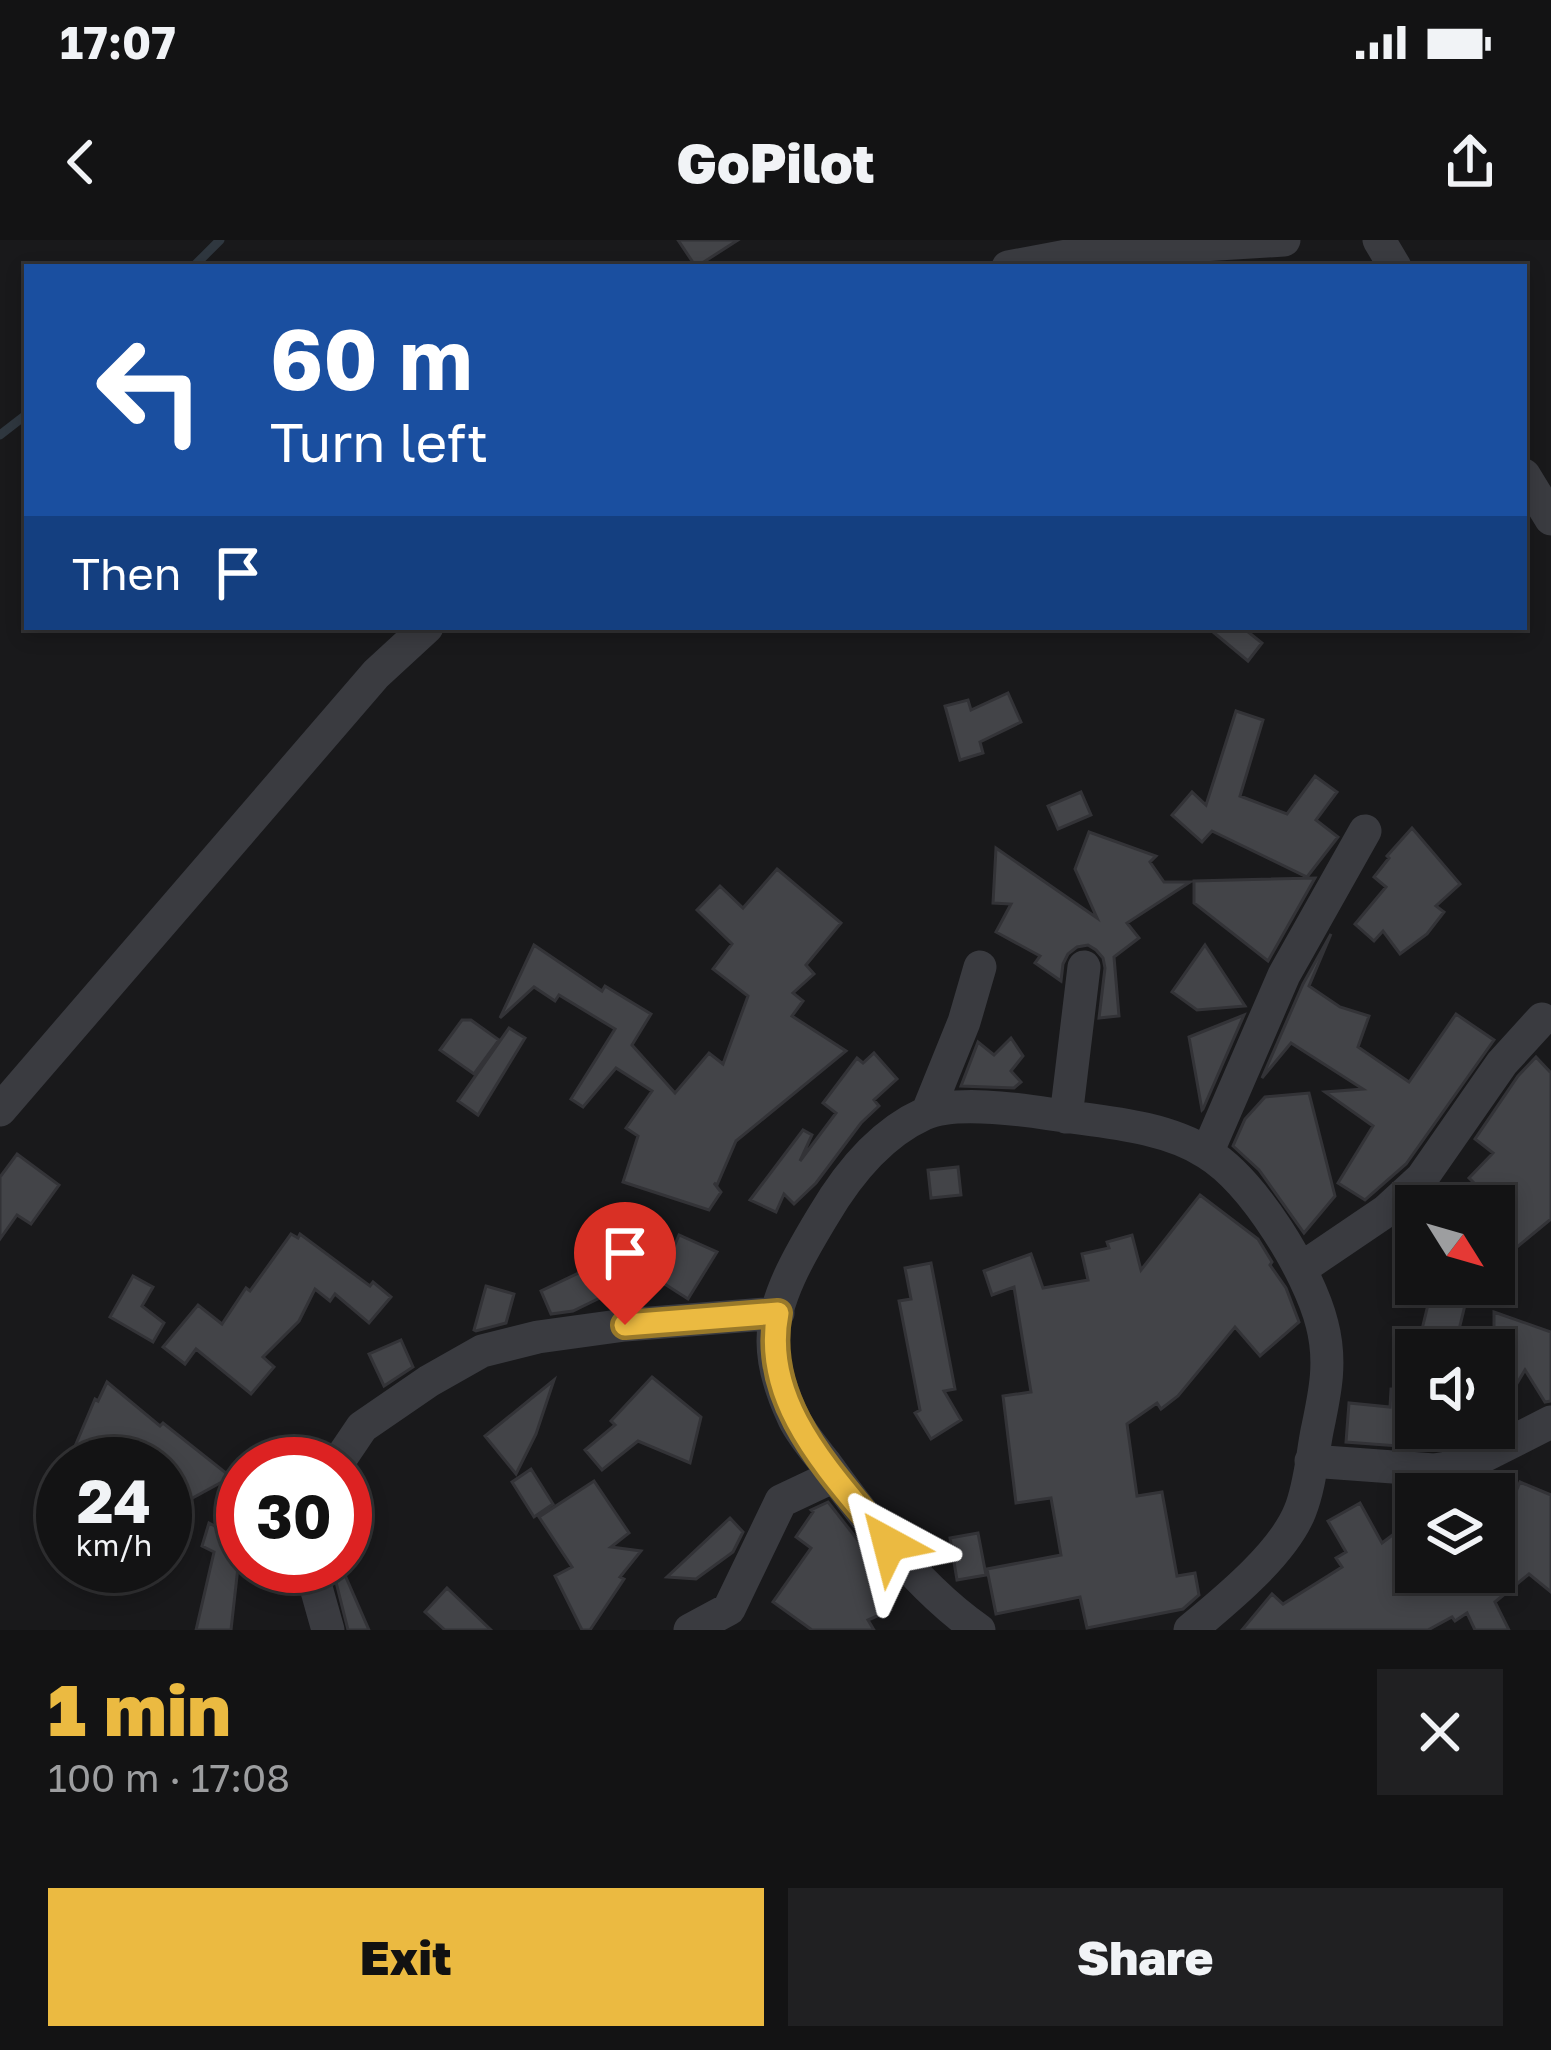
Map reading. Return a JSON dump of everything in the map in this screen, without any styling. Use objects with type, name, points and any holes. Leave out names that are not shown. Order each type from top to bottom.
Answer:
[{"type":"street","points":[[1024,264],[1088,252],[1284,240]]},
{"type":"street","points":[[1527,480],[1551,519]]},
{"type":"street","points":[[0,1110],[376,674],[424,630]]},
{"type":"street","points":[[1207,1153],[1284,975],[1365,831]]},
{"type":"street","points":[[928,1111],[964,1022],[980,967]]},
{"type":"street","points":[[1066,1117],[1084,967]]},
{"type":"street","points":[[1302,1268],[1386,1211],[1421,1178],[1502,1063],[1542,1019]]},
{"type":"street","points":[[979,1630],[961,1618],[889,1544],[834,1476],[796,1422],[778,1378],[773,1339],[794,1263],[866,1156],[928,1111],[1004,1107],[1162,1134],[1207,1153],[1255,1202],[1302,1268],[1316,1302],[1327,1342],[1329,1374],[1299,1515],[1250,1577],[1190,1630]]},
{"type":"street","points":[[355,1437],[362,1427],[482,1351],[603,1328],[778,1313]]},
{"type":"street","points":[[1311,1461],[1435,1470],[1466,1466],[1551,1422]]},
{"type":"street","points":[[690,1630],[729,1610],[781,1501],[834,1476]]},
{"type":"street","points":[[318,1593],[328,1630]]},
{"type":"building","points":[[678,240],[738,240],[701,264],[694,264]]},
{"type":"building","points":[[1211,630],[1246,630],[1262,643],[1248,661]]},
{"type":"building","points":[[1008,693],[1021,722],[980,742],[983,753],[960,760],[945,706],[968,700],[971,710]]},
{"type":"building","points":[[1236,711],[1263,720],[1240,796],[1287,814],[1315,776],[1337,792],[1316,820],[1338,837],[1307,877],[1212,831],[1202,842],[1172,815],[1192,792],[1206,805]]},
{"type":"building","points":[[1081,792],[1091,815],[1058,829],[1048,806]]},
{"type":"building","points":[[1412,828],[1460,884],[1436,906],[1444,912],[1427,934],[1400,954],[1383,931],[1374,941],[1355,924],[1386,887],[1374,877]]},
{"type":"building","points":[[1089,832],[1156,856],[1150,862],[1164,882],[1190,882],[1127,923],[1139,938],[1114,957],[1119,1016],[1099,1018],[1105,968],[1096,950],[1088,945],[1068,954],[1061,981],[1035,963],[1040,956],[996,932],[1011,904],[993,903],[996,848],[1097,918],[1075,869]]},
{"type":"building","points":[[777,869],[841,923],[806,965],[814,974],[793,993],[803,1001],[792,1016],[846,1051],[736,1141],[717,1185],[714,1183],[721,1192],[709,1210],[623,1182],[638,1136],[626,1128],[652,1091],[616,1068],[583,1107],[571,1099],[615,1029],[559,995],[555,1001],[534,987],[500,1018],[534,945],[602,991],[605,986],[651,1014],[632,1045],[675,1093],[709,1053],[723,1064],[748,996],[713,969],[732,944],[697,910],[720,886],[743,908]]},
{"type":"building","points":[[1315,878],[1268,961],[1194,903],[1194,881]]},
{"type":"building","points":[[1331,934],[1309,986],[1340,1007],[1369,1016],[1358,1047],[1409,1082],[1456,1014],[1494,1040],[1406,1164],[1365,1200],[1338,1183],[1373,1126],[1325,1092],[1363,1089],[1291,1043],[1262,1078],[1303,984]]},
{"type":"building","points":[[1205,945],[1245,1006],[1197,1010],[1172,992]]},
{"type":"building","points":[[1244,1015],[1203,1109],[1202,1110],[1189,1037]]},
{"type":"building","points":[[462,1020],[471,1020],[499,1040],[474,1074],[440,1050]]},
{"type":"building","points":[[509,1028],[525,1038],[478,1115],[458,1101]]},
{"type":"building","points":[[1011,1038],[1023,1056],[1011,1071],[1021,1082],[1014,1088],[961,1086],[978,1042],[994,1055]]},
{"type":"building","points":[[874,1053],[897,1079],[874,1100],[879,1106],[816,1183],[794,1204],[784,1194],[776,1212],[750,1200],[803,1130],[812,1135],[800,1161],[836,1113],[823,1103],[857,1058],[863,1063]]},
{"type":"building","points":[[1536,1057],[1551,1073],[1551,1219],[1515,1249],[1515,1185],[1474,1185],[1469,1178],[1493,1153],[1475,1139]]},
{"type":"building","points":[[1309,1093],[1335,1196],[1304,1233],[1259,1170],[1233,1146],[1245,1119],[1265,1097]]},
{"type":"building","points":[[17,1154],[59,1185],[31,1224],[17,1215],[0,1239],[0,1177]]},
{"type":"building","points":[[958,1167],[961,1195],[931,1198],[928,1170]]},
{"type":"building","points":[[1200,1195],[1258,1239],[1299,1322],[1260,1356],[1235,1327],[1178,1396],[1161,1409],[1157,1403],[1127,1424],[1137,1496],[1162,1492],[1177,1576],[1195,1573],[1199,1595],[1183,1609],[1087,1628],[1080,1597],[996,1614],[987,1569],[1061,1555],[1051,1498],[1016,1503],[1003,1396],[1031,1392],[1014,1287],[992,1295],[984,1271],[1031,1254],[1043,1288],[1088,1280],[1082,1254],[1109,1248],[1107,1242],[1132,1235],[1141,1270]]},
{"type":"building","points":[[617,1226],[673,1249],[679,1235],[717,1252],[688,1299],[635,1265],[630,1298],[606,1295],[573,1311],[551,1314],[541,1291],[589,1268],[599,1269]]},
{"type":"building","points":[[291,1234],[298,1238],[300,1234],[391,1297],[369,1323],[335,1294],[330,1301],[315,1289],[299,1321],[263,1357],[274,1367],[251,1394],[196,1349],[185,1364],[163,1347],[198,1305],[222,1324]]},
{"type":"building","points":[[931,1263],[955,1389],[944,1391],[961,1420],[931,1439],[915,1413],[920,1410],[899,1301],[911,1299],[905,1268]]},
{"type":"building","points":[[133,1276],[153,1287],[142,1306],[164,1323],[153,1342],[110,1317]]},
{"type":"building","points":[[486,1286],[514,1294],[506,1323],[476,1331],[474,1330]]},
{"type":"building","points":[[1428,1305],[1465,1305],[1459,1329],[1422,1329]]},
{"type":"building","points":[[1494,1312],[1551,1332],[1551,1401],[1545,1402],[1525,1370],[1515,1387],[1515,1329],[1494,1329]]},
{"type":"building","points":[[401,1340],[413,1367],[384,1386],[369,1354]]},
{"type":"building","points":[[652,1377],[701,1417],[690,1463],[638,1441],[602,1470],[585,1450],[615,1425],[611,1421]]},
{"type":"building","points":[[554,1380],[536,1434],[516,1474],[485,1436]]},
{"type":"building","points":[[107,1382],[181,1437],[79,1437],[95,1399],[98,1401]]},
{"type":"building","points":[[1391,1389],[1395,1389],[1395,1446],[1346,1442],[1349,1403],[1390,1407]]},
{"type":"building","points":[[192,1446],[216,1465],[216,1485],[192,1498]]},
{"type":"building","points":[[531,1469],[553,1504],[534,1517],[512,1482]]},
{"type":"building","points":[[594,1481],[629,1533],[611,1547],[641,1551],[590,1630],[582,1630],[555,1576],[572,1567],[539,1517]]},
{"type":"building","points":[[1520,1482],[1551,1495],[1551,1592],[1529,1574],[1515,1586],[1515,1494]]},
{"type":"building","points":[[828,1502],[864,1548],[891,1610],[868,1620],[874,1630],[812,1630],[773,1602],[811,1548],[796,1537],[811,1510]]},
{"type":"building","points":[[1360,1503],[1382,1543],[1395,1533],[1395,1593],[1506,1593],[1495,1602],[1509,1630],[1475,1630],[1467,1613],[1428,1630],[1242,1630],[1272,1594],[1283,1604],[1342,1567],[1336,1558],[1346,1552],[1328,1521]]},
{"type":"building","points":[[730,1518],[743,1532],[733,1552],[696,1579],[667,1577]]},
{"type":"building","points":[[209,1523],[216,1527],[216,1593],[235,1593],[231,1630],[196,1630],[214,1552],[202,1546]]},
{"type":"building","points":[[978,1533],[986,1575],[957,1580],[950,1538]]},
{"type":"building","points":[[447,1588],[491,1630],[445,1630],[425,1612]]},
{"type":"building","points":[[339,1593],[353,1593],[369,1630],[348,1630]]},
{"type":"waterway","points":[[196,264],[220,240]]},
{"type":"waterway","points":[[0,435],[24,416]]},
{"type":"route","points":[[625,1325],[778,1313],[773,1339],[778,1378],[796,1422],[889,1544]]}]
